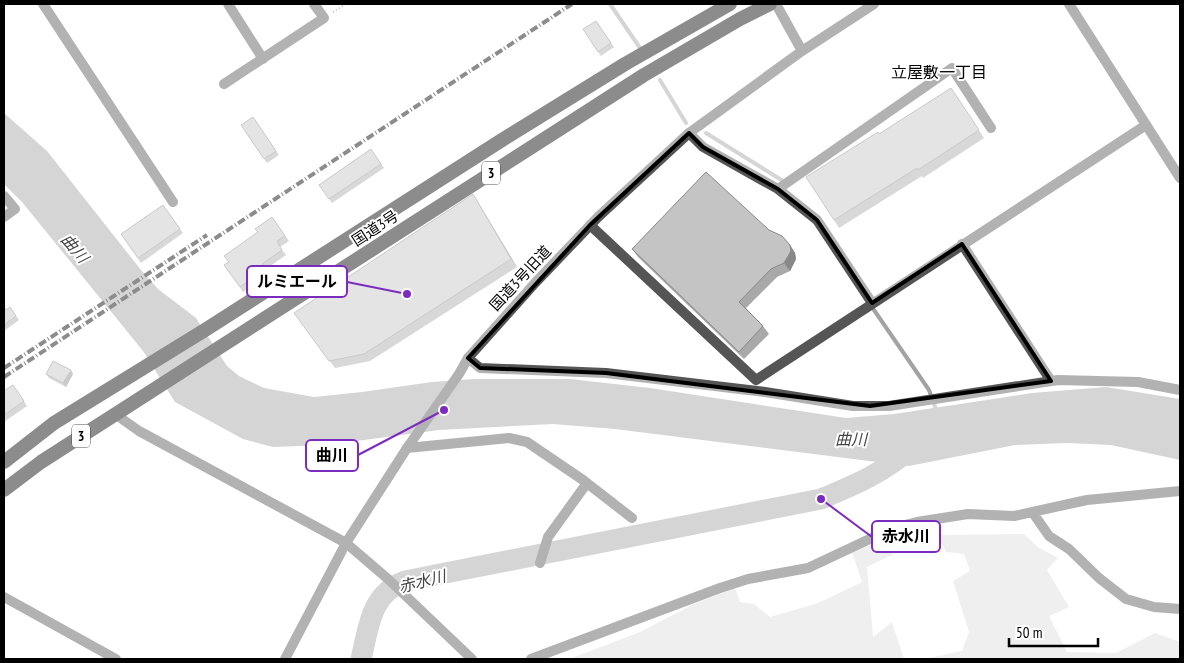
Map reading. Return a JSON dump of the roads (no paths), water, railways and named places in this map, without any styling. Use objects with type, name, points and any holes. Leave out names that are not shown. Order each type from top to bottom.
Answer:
[{"type":"highway","name":"国道3号","points":[[4,462],[54,423],[205,330],[624,64],[730,4]]},
{"type":"highway","name":"国道3号","points":[[4,490],[41,462],[115,414],[644,76],[740,19],[770,4]]},
{"type":"street","points":[[43,4],[173,202]]},
{"type":"street","points":[[228,4],[263,59]]},
{"type":"street","points":[[224,84],[324,18],[314,4]]},
{"type":"street","points":[[776,4],[802,51]]},
{"type":"street","name":"国道3号旧道","points":[[285,659],[346,543],[468,358],[590,225],[689,133],[802,51],[874,4]]},
{"type":"street","points":[[1069,4],[1180,178]]},
{"type":"street","points":[[778,189],[952,68],[991,128]]},
{"type":"street","points":[[590,225],[756,380],[1146,125]]},
{"type":"street","points":[[689,133],[703,147],[778,189],[817,220],[872,303]]},
{"type":"street","points":[[4,196],[15,209],[4,217]]},
{"type":"street","points":[[962,244],[1050,381]]},
{"type":"street","points":[[468,358],[480,368],[606,373],[765,392],[853,406],[889,406],[1050,381],[1138,382],[1180,390]]},
{"type":"street","points":[[115,414],[139,431],[346,543],[472,659]]},
{"type":"street","points":[[407,448],[510,438],[526,442],[587,483],[632,518]]},
{"type":"street","points":[[540,564],[548,537],[587,483]]},
{"type":"street","points":[[531,659],[720,588],[748,579],[808,568],[893,528],[968,514],[1014,516],[1087,500],[1180,491]]},
{"type":"street","points":[[1032,513],[1048,536],[1069,550],[1099,578],[1126,599],[1154,607],[1180,609]]},
{"type":"street","points":[[4,597],[116,659]]},
{"type":"water","points":[[4,113],[47,151],[158,289],[196,318],[227,366],[239,376],[264,388],[314,397],[432,382],[474,379],[570,379],[650,388],[846,418],[894,414],[1032,393],[1106,387],[1180,399],[1180,460],[1111,445],[1067,443],[1015,445],[909,466],[615,429],[553,424],[439,430],[326,445],[273,447],[243,439],[175,402],[143,351],[22,202],[4,184]]},
{"type":"waterway","points":[[610,4],[640,48]]},
{"type":"waterway","points":[[660,80],[686,123]]},
{"type":"waterway","points":[[706,133],[783,181]]},
{"type":"waterway","points":[[874,310],[929,390],[937,412]]},
{"type":"waterway","name":"赤水川","points":[[361,659],[369,624],[378,603],[384,594],[405,581],[821,499],[870,477],[914,446]]},
{"type":"railway","points":[[4,377],[572,4]]},
{"type":"railway","points":[[4,368],[207,235]]},
{"type":"place","name":"ルミエール","points":[[407,294]]},
{"type":"place","name":"曲川","points":[[444,410]]},
{"type":"place","name":"赤水川","points":[[821,499]]},
{"type":"district","name":"立屋敷一丁目","points":[[939,72]]}]
